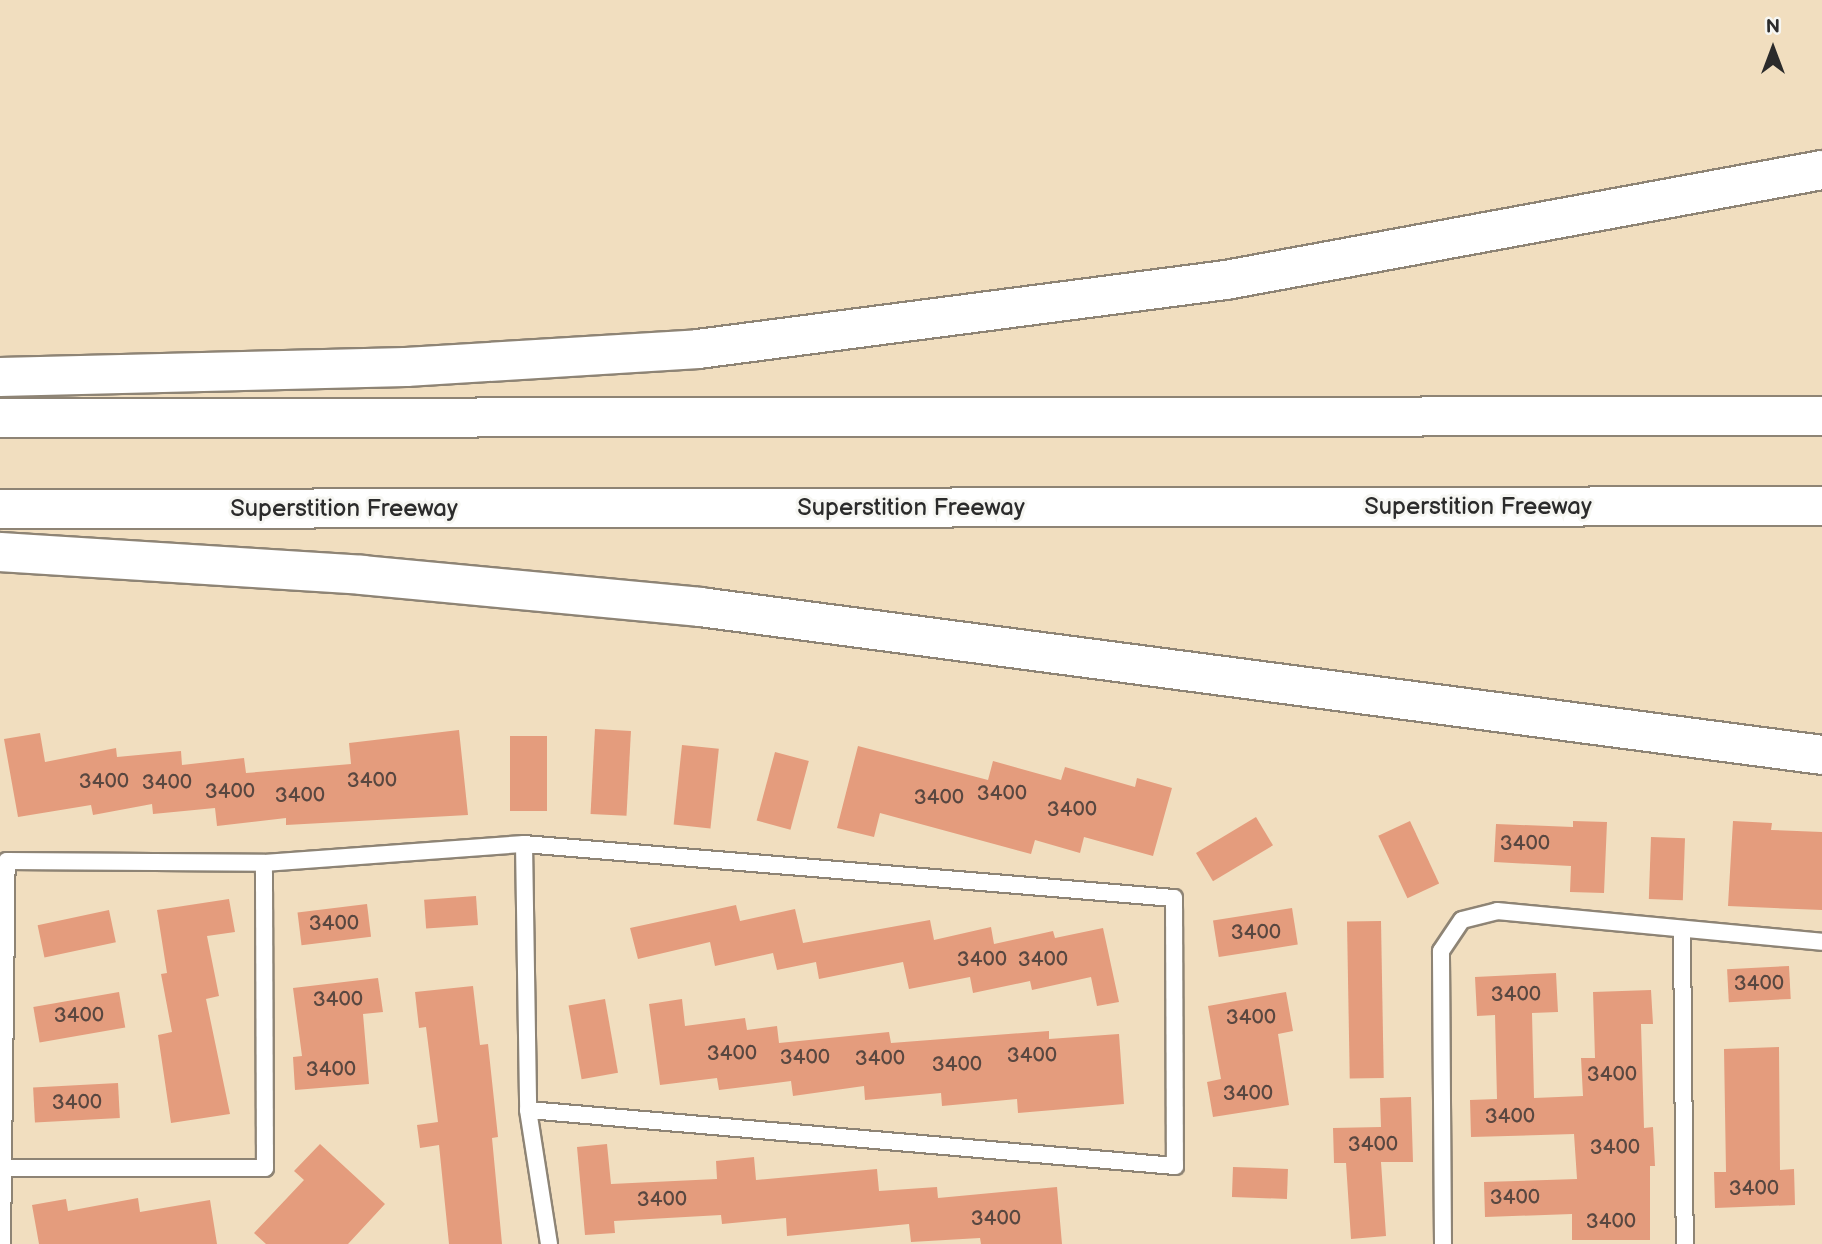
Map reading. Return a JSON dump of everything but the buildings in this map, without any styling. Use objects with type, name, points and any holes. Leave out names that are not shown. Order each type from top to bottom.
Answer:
[{"type":"highway","points":[[0,377],[406,367],[698,349],[1226,280],[1822,170]]},
{"type":"highway","points":[[0,418],[1822,416]]},
{"type":"highway","name":"Superstition Freeway","points":[[0,509],[1822,506]]},
{"type":"highway","points":[[0,552],[362,575],[700,607],[1822,755]]},
{"type":"lane","points":[[524,844],[528,1110],[549,1244]]},
{"type":"lane","points":[[2,1244],[7,862],[264,863],[524,844],[1174,898],[1175,1166],[528,1110]]},
{"type":"lane","points":[[1,1168],[265,1168],[264,863]]},
{"type":"lane","points":[[1443,1244],[1441,951],[1462,920],[1497,911],[1822,942]]},
{"type":"lane","points":[[1682,929],[1685,1244]]}]
